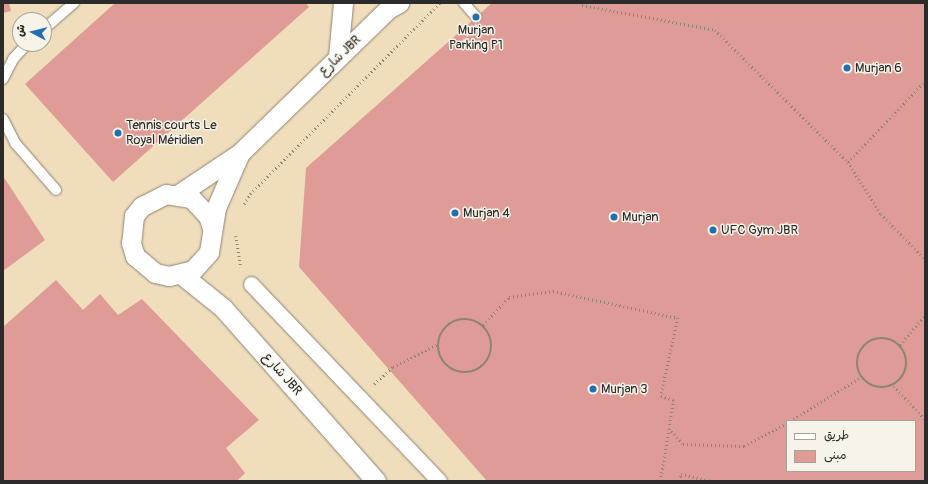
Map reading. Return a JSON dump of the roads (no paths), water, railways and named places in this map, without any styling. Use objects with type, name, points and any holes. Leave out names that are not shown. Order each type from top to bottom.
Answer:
[{"type":"street","points":[[338,57],[344,3]]},
{"type":"street","name":"شارع JBR","points":[[240,153],[223,189],[212,228],[209,252],[193,270],[182,275],[162,275],[144,266],[130,243],[134,216],[142,206],[166,194],[179,194],[240,153],[390,4]]},
{"type":"street","points":[[179,194],[201,206],[212,228]]},
{"type":"street","name":"شارع JBR","points":[[182,275],[223,308],[376,481]]},
{"type":"street","points":[[251,284],[439,481]]},
{"type":"lane","points":[[52,22],[74,3]]},
{"type":"lane","points":[[464,3],[476,16]]},
{"type":"lane","points":[[3,79],[12,59],[19,52]]},
{"type":"lane","points":[[3,119],[16,144],[56,190]]},
{"type":"place","name":"Murjan Parking P1","points":[[476,17]]},
{"type":"place","name":"Murjan 6","points":[[847,68]]},
{"type":"place","name":"Tennis courts Le Royal Méridien","points":[[118,133]]},
{"type":"place","name":"Murjan 4","points":[[455,213]]},
{"type":"place","name":"Murjan","points":[[614,217]]},
{"type":"place","name":"UFC Gym JBR","points":[[713,230]]},
{"type":"place","name":"Murjan 3","points":[[593,389]]}]
